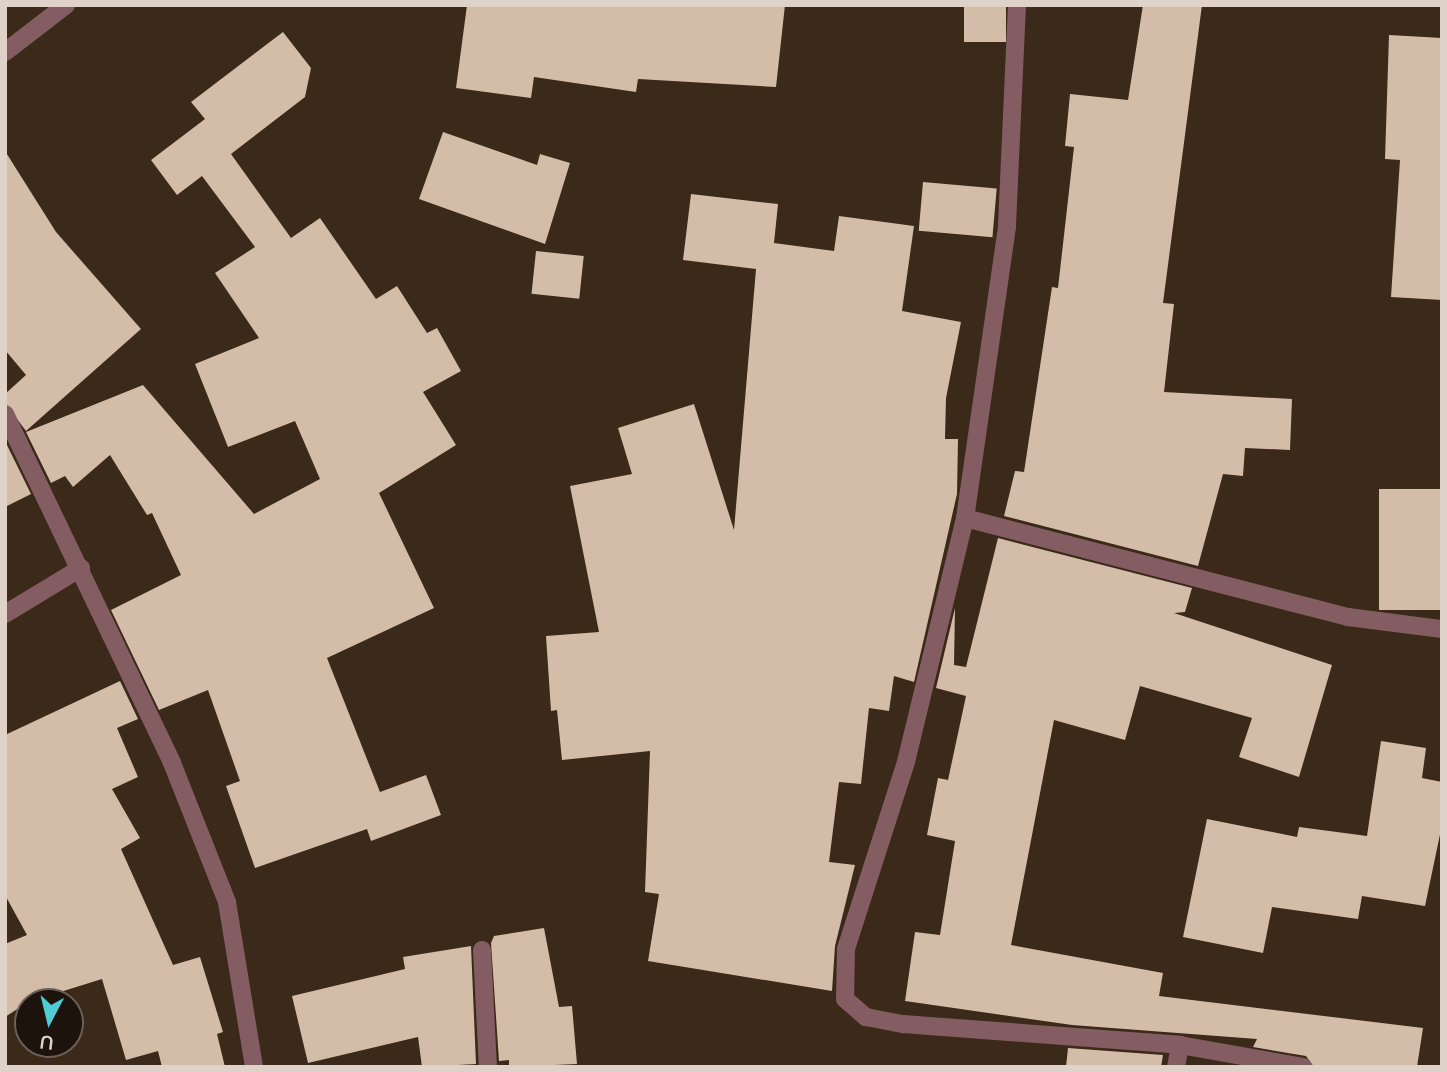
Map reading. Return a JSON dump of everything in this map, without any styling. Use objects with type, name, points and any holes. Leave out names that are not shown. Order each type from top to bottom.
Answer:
[{"type":"street","points":[[1017,5],[1007,226],[965,518],[906,762],[846,949],[845,999],[866,1017],[903,1024],[1180,1045],[1303,1067]]},
{"type":"street","points":[[5,52],[62,7]]},
{"type":"street","points":[[5,414],[172,763],[227,902],[254,1067]]},
{"type":"street","points":[[965,518],[1348,617],[1442,629]]},
{"type":"street","points":[[5,614],[81,568]]},
{"type":"street","points":[[482,950],[488,1067]]},
{"type":"street","points":[[1176,1067],[1180,1045]]},
{"type":"building","points":[[467,5],[785,5],[776,87],[638,79],[636,92],[534,77],[531,98],[456,88]]},
{"type":"building","points":[[964,5],[1006,5],[1006,42],[964,42]]},
{"type":"building","points":[[1143,5],[1202,5],[1163,303],[1174,304],[1164,392],[1292,399],[1290,450],[1245,448],[1243,476],[1223,474],[1198,566],[1004,516],[1015,471],[1024,472],[1052,287],[1058,288],[1074,147],[1065,146],[1070,94],[1128,100]]},
{"type":"building","points":[[283,32],[311,68],[305,97],[231,154],[291,238],[320,218],[376,299],[397,286],[427,333],[437,328],[461,371],[423,392],[456,445],[379,493],[434,608],[327,658],[380,792],[426,775],[441,815],[371,841],[367,829],[255,868],[226,786],[240,781],[208,690],[159,710],[111,610],[181,575],[152,513],[147,515],[110,455],[73,487],[65,476],[51,483],[26,432],[143,385],[254,514],[320,479],[295,421],[228,447],[195,364],[259,338],[215,273],[255,247],[202,176],[177,195],[151,160],[205,119],[191,102]]},
{"type":"building","points":[[1389,35],[1442,38],[1442,300],[1391,297],[1400,160],[1385,159]]},
{"type":"building","points":[[443,132],[537,165],[540,154],[570,163],[545,244],[419,199]]},
{"type":"building","points":[[5,151],[56,232],[141,329],[26,431],[5,403],[5,394],[26,375],[5,350]]},
{"type":"building","points":[[923,182],[997,188],[992,237],[919,231]]},
{"type":"building","points":[[691,194],[778,204],[774,243],[834,251],[839,216],[914,226],[902,311],[961,322],[946,398],[945,439],[958,439],[957,494],[914,682],[894,676],[889,711],[869,708],[861,784],[839,782],[829,862],[855,865],[835,946],[832,991],[648,961],[659,894],[645,892],[650,751],[562,760],[557,710],[551,711],[546,636],[599,632],[570,486],[632,474],[618,428],[694,404],[734,530],[756,269],[683,260]]},
{"type":"building","points":[[536,251],[584,256],[579,299],[532,294]]},
{"type":"building","points":[[5,441],[31,494],[5,507]]},
{"type":"building","points":[[1379,489],[1442,489],[1442,610],[1379,610]]},
{"type":"building","points":[[998,538],[1192,588],[1185,612],[1174,613],[1332,665],[1299,777],[1239,757],[1252,718],[1140,686],[1125,740],[1054,720],[1011,945],[1163,973],[1159,996],[1423,1028],[1417,1067],[1314,1067],[1306,1056],[1253,1047],[1257,1039],[1072,1025],[905,1001],[915,932],[940,935],[955,841],[927,835],[938,778],[948,780],[966,696],[936,688],[955,608],[954,665],[966,667]]},
{"type":"building","points":[[120,681],[138,719],[117,728],[138,777],[112,789],[140,838],[121,849],[173,965],[200,957],[223,1032],[217,1034],[225,1067],[162,1067],[158,1051],[126,1060],[102,979],[73,988],[14,988],[14,1011],[5,1017],[5,944],[27,935],[5,895],[5,735]]},
{"type":"building","points":[[1381,741],[1426,748],[1422,778],[1442,782],[1442,825],[1425,906],[1362,896],[1358,919],[1272,907],[1263,953],[1183,937],[1207,819],[1297,837],[1299,827],[1367,836]]},
{"type":"building","points":[[544,928],[559,1007],[572,1006],[577,1064],[509,1067],[509,1060],[499,1061],[491,943],[494,936]]},
{"type":"building","points":[[471,946],[476,1064],[422,1067],[418,1037],[308,1063],[292,996],[405,969],[403,957]]},
{"type":"building","points":[[1068,1048],[1163,1055],[1161,1067],[1066,1067]]}]
